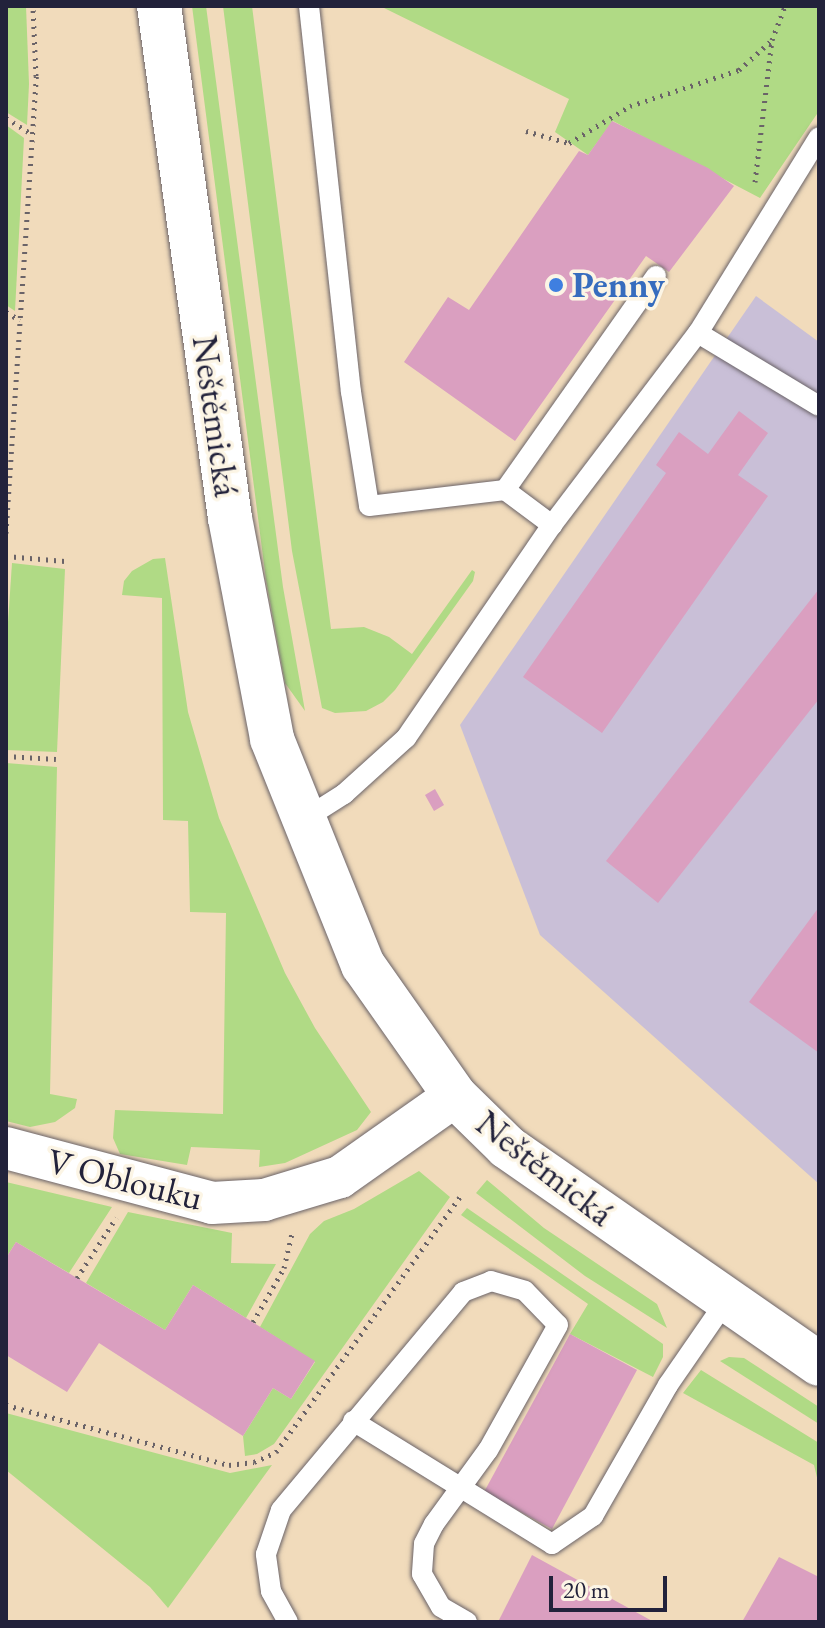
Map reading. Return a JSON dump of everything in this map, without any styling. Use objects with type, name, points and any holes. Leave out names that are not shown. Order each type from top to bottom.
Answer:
[{"type":"street","name":"Neštěmická","points":[[159,6],[230,518],[272,739],[363,965],[455,1096],[507,1147],[819,1364]]},
{"type":"street","name":"V Oblouku","points":[[6,1148],[212,1203],[264,1200],[340,1177],[455,1096]]},
{"type":"lane","points":[[309,6],[351,392],[369,506],[505,490],[552,525]]},
{"type":"lane","points":[[303,820],[344,794],[406,738],[552,525],[698,333],[819,137]]},
{"type":"lane","points":[[505,490],[656,276]]},
{"type":"lane","points":[[698,333],[819,406]]},
{"type":"lane","points":[[288,1622],[271,1591],[266,1554],[281,1510],[463,1292],[491,1281],[525,1291],[558,1325],[488,1450],[459,1487],[424,1544],[422,1574],[441,1607],[467,1622]]},
{"type":"lane","points":[[353,1421],[552,1544],[593,1516],[668,1385],[726,1301]]},
{"type":"path","points":[[6,533],[9,446],[36,76],[33,6]]},
{"type":"path","points":[[773,212],[753,195],[772,40],[785,6]]},
{"type":"path","points":[[526,131],[569,143],[630,106],[739,70],[772,40]]},
{"type":"path","points":[[6,118],[32,134]]},
{"type":"path","points":[[6,312],[20,320]]},
{"type":"path","points":[[6,556],[65,561]]},
{"type":"path","points":[[6,756],[56,759]]},
{"type":"path","points":[[253,1322],[284,1268],[295,1222],[290,1191]]},
{"type":"path","points":[[6,1405],[229,1465],[254,1462],[276,1452],[462,1194]]},
{"type":"path","points":[[77,1278],[121,1209]]},
{"type":"shaded area","points":[[756,296],[819,342],[819,1184],[540,935],[460,725]]},
{"type":"green space","points":[[6,6],[26,6],[27,125],[6,112]]},
{"type":"green space","points":[[192,6],[206,6],[283,587],[305,711],[285,683],[266,580]]},
{"type":"green space","points":[[223,6],[252,6],[331,629],[364,627],[389,637],[412,654],[472,570],[475,572],[473,581],[395,690],[383,702],[366,711],[335,713],[322,708],[292,551]]},
{"type":"green space","points":[[380,6],[819,6],[819,111],[760,198],[613,121],[588,155],[555,132],[569,99]]},
{"type":"green space","points":[[6,125],[24,138],[15,311],[6,305]]},
{"type":"green space","points":[[165,558],[188,712],[219,818],[285,973],[315,1028],[371,1112],[357,1130],[285,1163],[259,1167],[260,1150],[191,1147],[187,1165],[120,1154],[113,1138],[115,1110],[223,1114],[226,913],[190,912],[188,821],[163,820],[162,598],[122,595],[124,581],[132,571],[153,559]]},
{"type":"green space","points":[[12,563],[65,569],[57,752],[6,750],[6,652]]},
{"type":"green space","points":[[6,763],[57,767],[50,1094],[77,1099],[75,1108],[55,1122],[30,1127],[6,1121]]},
{"type":"green space","points":[[419,1171],[450,1197],[274,1444],[257,1454],[245,1456],[243,1436],[273,1388],[291,1399],[315,1362],[260,1327],[310,1234],[324,1221],[354,1209]]},
{"type":"green space","points":[[487,1180],[544,1228],[657,1304],[667,1328],[585,1276],[476,1193]]},
{"type":"green space","points":[[6,1182],[112,1207],[69,1273],[16,1242],[6,1258]]},
{"type":"green space","points":[[467,1208],[663,1344],[663,1357],[653,1377],[570,1334],[588,1304],[461,1215]]},
{"type":"green space","points":[[128,1212],[232,1233],[231,1263],[276,1264],[246,1318],[193,1285],[165,1330],[86,1283]]},
{"type":"green space","points":[[729,1357],[744,1358],[819,1407],[819,1424],[720,1361]]},
{"type":"green space","points":[[701,1370],[819,1443],[819,1486],[814,1465],[683,1393]]},
{"type":"green space","points":[[6,1413],[230,1473],[272,1465],[168,1608],[150,1587],[6,1470]]},
{"type":"building","name":"Penny","points":[[612,121],[708,168],[734,186],[669,272],[646,256],[515,441],[404,362],[448,297],[469,310],[579,151],[588,155]]},
{"type":"building","points":[[739,411],[768,433],[738,475],[768,496],[602,733],[523,677],[666,473],[656,465],[679,432],[708,454]]},
{"type":"building","points":[[819,589],[819,699],[658,903],[606,861]]},
{"type":"building","points":[[435,789],[444,805],[434,811],[425,795]]},
{"type":"building","points":[[819,907],[819,1053],[749,1002]]},
{"type":"building","points":[[16,1242],[165,1330],[193,1285],[315,1361],[291,1399],[273,1388],[243,1436],[99,1343],[67,1392],[6,1355],[6,1258]]},
{"type":"building","points":[[570,1334],[637,1370],[552,1529],[484,1492]]},
{"type":"building","points":[[532,1555],[654,1622],[498,1622]]},
{"type":"building","points":[[779,1557],[819,1577],[819,1622],[742,1622]]},
{"type":"place","name":"Penny","points":[[556,285]]}]
